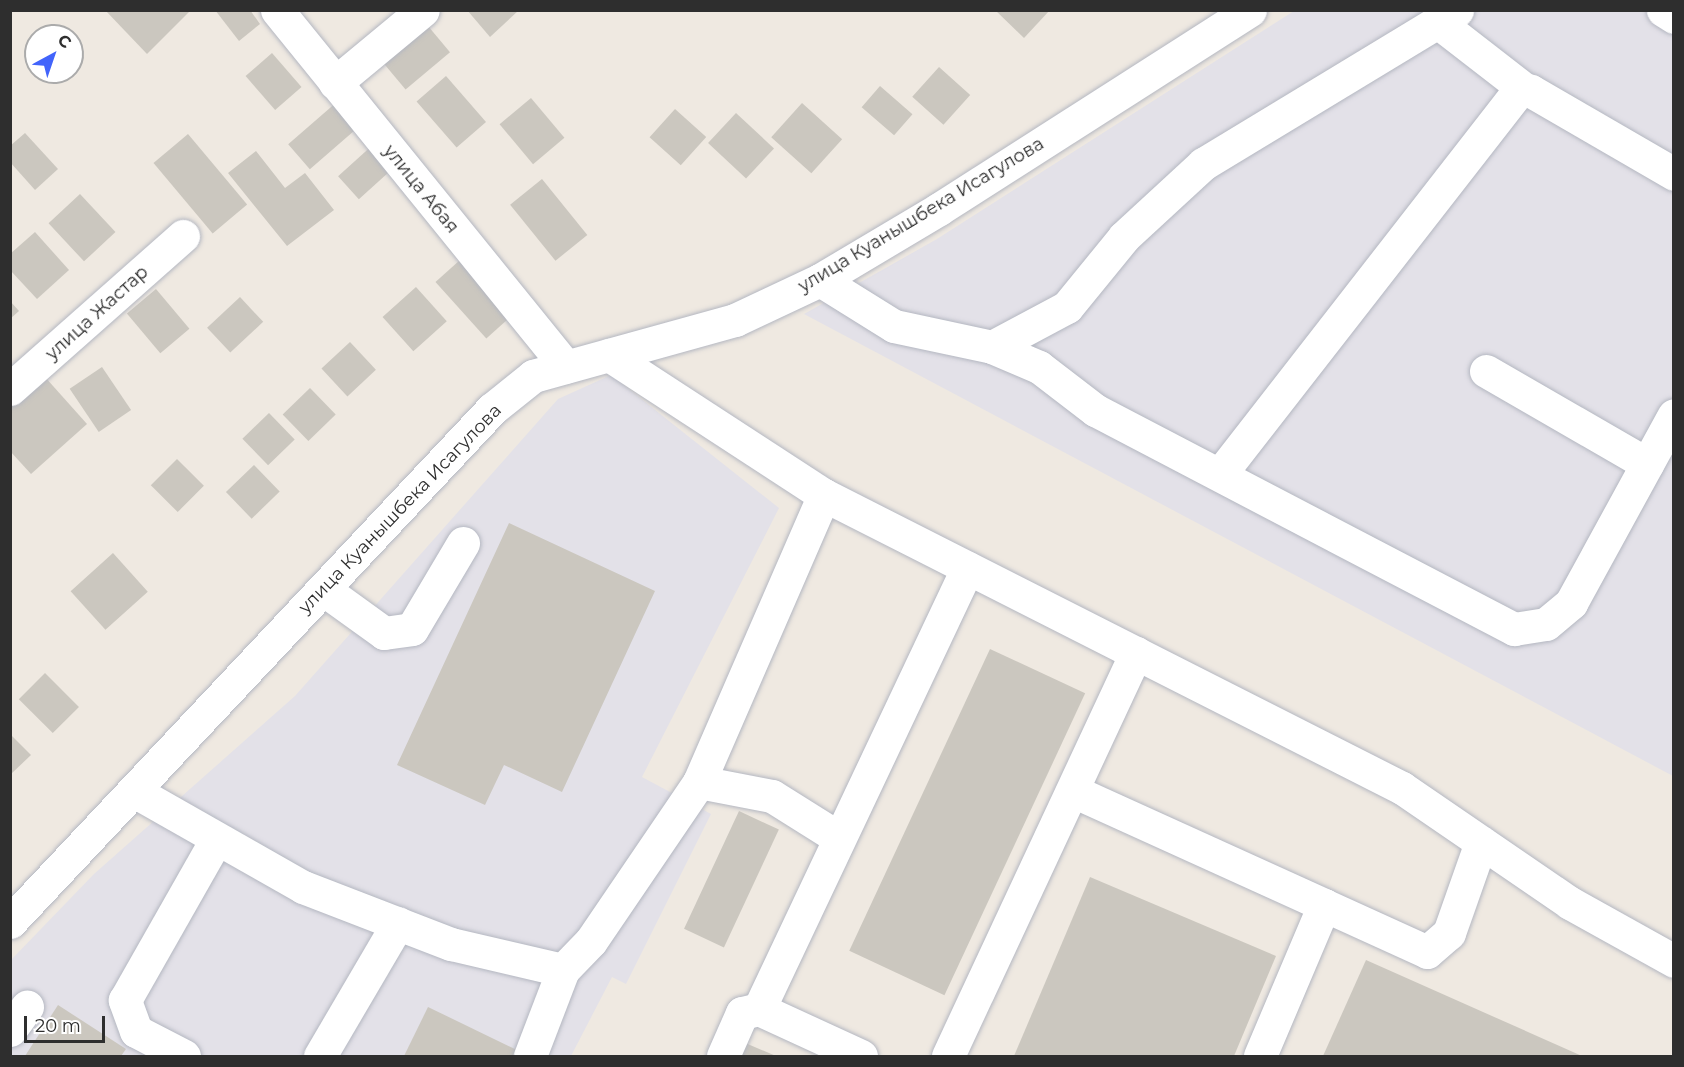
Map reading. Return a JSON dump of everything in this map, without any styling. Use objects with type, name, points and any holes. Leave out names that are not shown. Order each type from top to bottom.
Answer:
[{"type":"street","name":"улица Абая","points":[[277,10],[566,367]]},
{"type":"street","points":[[335,83],[423,10]]},
{"type":"street","name":"улица Куанышбека Исагулова","points":[[10,922],[492,409],[533,376],[735,320],[820,280],[939,209],[1250,10]]},
{"type":"street","points":[[1663,10],[1674,16]]},
{"type":"street","points":[[992,346],[1067,307],[1124,237],[1203,164],[1448,17],[1524,89],[1674,174]]},
{"type":"street","points":[[1221,473],[1516,94],[1524,89]]},
{"type":"street","name":"улица Жастар","points":[[10,389],[183,236]]},
{"type":"street","points":[[820,280],[894,326],[992,346],[1040,367],[1095,410],[1221,473],[1514,629],[1546,624],[1572,603],[1674,414]]},
{"type":"street","points":[[609,355],[824,495],[1402,788],[1570,903],[1674,961]]},
{"type":"street","points":[[1486,371],[1647,464]]},
{"type":"street","points":[[530,1056],[563,970],[591,941],[699,782],[824,495]]},
{"type":"street","points":[[323,589],[384,633],[412,629],[463,543]]},
{"type":"street","points":[[759,1009],[967,568]]},
{"type":"street","points":[[948,1056],[1136,653]]},
{"type":"street","points":[[699,782],[772,796],[840,838]]},
{"type":"street","points":[[134,791],[216,840],[303,887],[451,944],[563,970]]},
{"type":"street","points":[[1073,791],[1427,952],[1449,933],[1481,842]]},
{"type":"street","points":[[184,1056],[136,1044],[125,1000],[216,840]]},
{"type":"street","points":[[1260,1056],[1324,905]]},
{"type":"street","points":[[320,1056],[398,924]]},
{"type":"street","points":[[723,1056],[742,1014],[759,1009],[861,1056]]},
{"type":"shaded area","points":[[1294,11],[1673,11],[1673,776],[804,314],[937,239]]},
{"type":"shaded area","points":[[611,375],[779,508],[642,777],[711,814],[626,984],[612,977],[571,1056],[11,1056],[11,960],[94,874],[295,696],[558,399]]},
{"type":"building","points":[[105,10],[191,10],[147,54]]},
{"type":"building","points":[[215,10],[250,10],[260,24],[239,41]]},
{"type":"building","points":[[467,10],[519,10],[490,37]]},
{"type":"building","points":[[995,10],[1050,10],[1024,38]]},
{"type":"building","points":[[423,20],[450,52],[406,89],[379,57]]},
{"type":"building","points":[[272,53],[302,87],[275,110],[246,76]]},
{"type":"building","points":[[939,67],[970,95],[943,125],[912,97]]},
{"type":"building","points":[[446,76],[486,122],[457,148],[417,102]]},
{"type":"building","points":[[880,86],[912,114],[894,135],[862,107]]},
{"type":"building","points":[[531,98],[564,138],[533,164],[500,124]]},
{"type":"building","points":[[338,101],[360,126],[310,169],[288,144]]},
{"type":"building","points":[[802,103],[842,139],[811,173],[771,137]]},
{"type":"building","points":[[675,109],[706,137],[681,165],[650,137]]},
{"type":"building","points":[[736,113],[774,148],[746,178],[708,143]]},
{"type":"building","points":[[25,133],[58,169],[35,190],[10,162],[10,146]]},
{"type":"building","points":[[188,134],[247,204],[213,233],[154,163]]},
{"type":"building","points":[[376,142],[397,165],[359,199],[338,176]]},
{"type":"building","points":[[256,151],[285,188],[305,173],[334,210],[287,246],[228,173]]},
{"type":"building","points":[[542,179],[587,235],[555,261],[510,205]]},
{"type":"building","points":[[80,194],[115,232],[84,261],[49,223]]},
{"type":"building","points":[[35,232],[69,270],[37,299],[10,270],[10,254]]},
{"type":"building","points":[[460,260],[511,316],[486,339],[435,282]]},
{"type":"building","points":[[416,287],[447,321],[413,351],[383,317]]},
{"type":"building","points":[[156,289],[189,329],[160,353],[127,313]]},
{"type":"building","points":[[240,297],[263,322],[230,353],[207,328]]},
{"type":"building","points":[[10,301],[19,311],[10,319]]},
{"type":"building","points":[[350,342],[376,370],[347,396],[321,369]]},
{"type":"building","points":[[102,367],[131,410],[99,432],[70,389]]},
{"type":"building","points":[[45,377],[87,424],[31,474],[10,451],[10,399]]},
{"type":"building","points":[[310,388],[336,415],[308,441],[283,414]]},
{"type":"building","points":[[269,413],[295,440],[268,465],[242,439]]},
{"type":"building","points":[[177,459],[204,486],[178,512],[151,485]]},
{"type":"building","points":[[254,465],[280,492],[252,519],[226,492]]},
{"type":"building","points":[[509,523],[655,591],[562,792],[504,765],[485,805],[397,765]]},
{"type":"building","points":[[113,553],[148,592],[105,630],[71,591]]},
{"type":"building","points":[[990,649],[1085,693],[944,995],[849,951]]},
{"type":"building","points":[[45,673],[79,707],[53,733],[19,699]]},
{"type":"building","points":[[10,734],[31,755],[10,775]]},
{"type":"building","points":[[739,811],[779,830],[724,947],[684,929]]},
{"type":"building","points":[[1090,877],[1276,956],[1234,1056],[1014,1056]]},
{"type":"building","points":[[1366,960],[1582,1056],[1323,1056]]},
{"type":"building","points":[[58,1005],[126,1049],[121,1056],[25,1056]]},
{"type":"building","points":[[428,1007],[519,1051],[517,1056],[404,1056]]},
{"type":"building","points":[[743,1042],[776,1056],[736,1056]]}]
